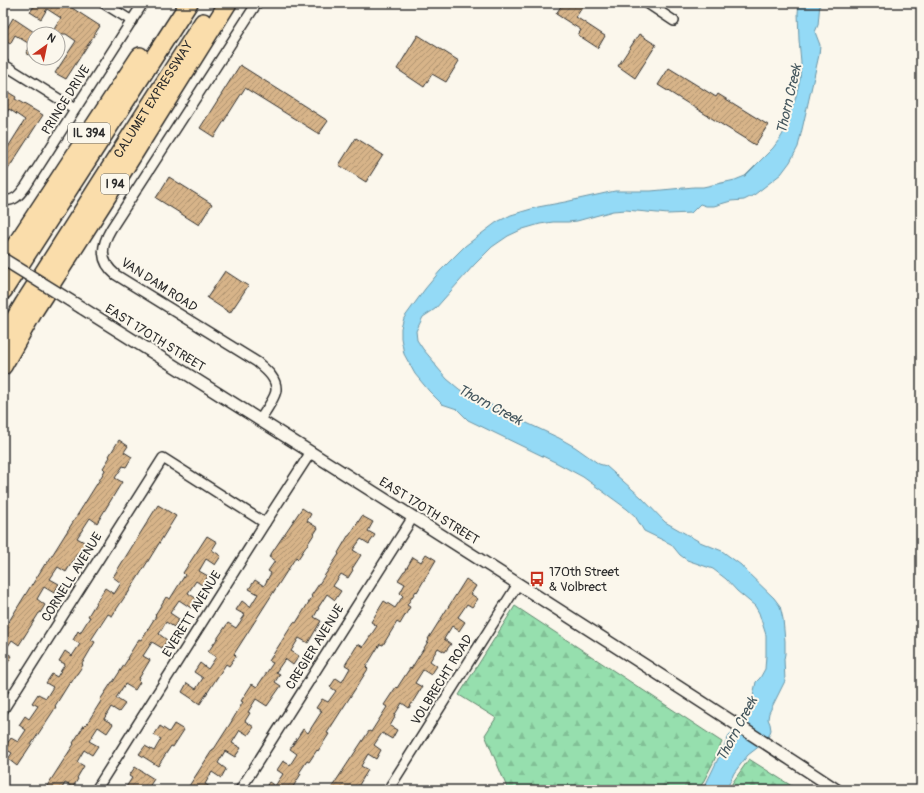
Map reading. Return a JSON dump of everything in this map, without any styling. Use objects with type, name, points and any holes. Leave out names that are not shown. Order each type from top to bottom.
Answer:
[{"type":"highway","name":"IL 394","points":[[3,264],[176,3]]},
{"type":"highway","name":"I 94","points":[[3,290],[189,3]]},
{"type":"highway","name":"CALUMET EXPRESSWAY","points":[[3,338],[24,302],[215,3]]},
{"type":"highway","name":"I 94","points":[[3,366],[34,311],[228,3]]},
{"type":"street","points":[[103,3],[132,21]]},
{"type":"street","name":"PRINCE DRIVE","points":[[3,200],[12,200],[17,198],[22,192],[143,3]]},
{"type":"street","name":"VAN DAM ROAD","points":[[257,3],[111,229],[104,242],[103,250],[104,258],[111,272],[257,362],[267,370],[272,376],[276,390],[260,420]]},
{"type":"street","points":[[647,3],[674,21]]},
{"type":"street","points":[[3,64],[75,109]]},
{"type":"street","name":"EAST 170TH STREET","points":[[3,259],[311,452],[694,696],[837,790]]},
{"type":"street","name":"EVERETT AVENUE","points":[[96,790],[311,452]]},
{"type":"street","name":"CORNELL AVENUE","points":[[3,710],[163,458],[265,523]]},
{"type":"street","name":"CREGIER AVENUE","points":[[240,790],[413,517]]},
{"type":"street","name":"VOLBRECHT ROAD","points":[[388,790],[518,584]]},
{"type":"green space","points":[[515,606],[722,742],[699,790],[508,790],[485,735],[496,718],[459,695]]},
{"type":"green space","points":[[749,759],[798,790],[729,790]]},
{"type":"water","name":"Thorn Creek","points":[[799,3],[820,3],[818,25],[815,32],[820,45],[819,55],[798,147],[790,162],[781,174],[754,195],[744,200],[731,201],[714,206],[700,204],[691,213],[668,214],[626,210],[613,211],[577,221],[553,222],[523,229],[508,236],[492,247],[435,309],[423,317],[416,331],[417,340],[423,349],[447,379],[459,389],[468,395],[490,404],[501,411],[559,438],[599,464],[606,466],[641,497],[665,522],[700,542],[722,551],[741,565],[780,606],[785,641],[785,681],[769,713],[768,719],[771,730],[768,738],[748,755],[734,773],[727,790],[703,790],[729,736],[749,710],[756,682],[765,669],[766,635],[759,613],[755,606],[713,569],[687,560],[680,555],[671,544],[644,531],[635,516],[583,477],[468,420],[457,409],[442,404],[415,374],[404,354],[401,328],[404,318],[440,271],[465,246],[497,222],[511,215],[538,207],[615,191],[651,191],[703,187],[735,180],[745,176],[773,148],[788,125],[790,112],[795,100],[800,79],[801,62],[798,13]]},
{"type":"building","points":[[36,3],[60,3],[68,8],[69,6],[100,26],[66,79],[55,73],[60,66],[66,66],[66,56],[76,41],[66,34],[66,26],[56,26],[61,18],[47,9],[41,19],[30,12]]},
{"type":"building","points":[[563,3],[585,3],[576,17],[605,36],[598,48],[578,35],[581,30],[556,14]]},
{"type":"building","points":[[13,18],[26,27],[26,42],[15,35],[10,44],[3,39],[3,35]]},
{"type":"building","points":[[639,34],[656,45],[635,78],[618,66]]},
{"type":"building","points":[[418,35],[459,61],[446,82],[432,74],[424,87],[397,69]]},
{"type":"building","points":[[240,65],[328,121],[319,134],[245,88],[214,137],[200,128]]},
{"type":"building","points":[[669,68],[716,97],[718,94],[768,125],[755,145],[658,85]]},
{"type":"building","points":[[3,89],[16,97],[15,99],[43,115],[3,177],[3,155],[25,120],[9,109],[3,118]]},
{"type":"building","points":[[356,138],[383,155],[366,182],[339,165]]},
{"type":"building","points":[[169,177],[212,204],[199,225],[156,198]]},
{"type":"building","points":[[225,271],[248,286],[230,313],[207,298]]},
{"type":"building","points":[[119,440],[128,446],[124,452],[132,457],[126,467],[123,466],[115,478],[122,482],[97,523],[90,518],[77,538],[86,543],[81,552],[79,551],[66,572],[58,567],[50,579],[59,584],[54,593],[44,587],[37,599],[45,605],[19,645],[12,640],[4,652],[12,656],[3,670],[3,631],[100,479],[105,470],[103,468]]},
{"type":"building","points":[[158,505],[176,516],[127,595],[112,616],[108,614],[91,640],[95,642],[82,664],[83,665],[71,683],[70,682],[55,706],[56,707],[17,766],[8,759],[12,753],[4,748],[11,738],[18,742],[26,730],[19,725],[25,716],[29,719],[38,706],[32,703],[38,694],[46,698],[53,687],[46,683],[52,674],[57,677],[65,664],[59,661],[65,651],[72,656],[80,644],[73,640],[78,631],[80,633],[90,617],[88,616],[105,588],[114,594],[121,583],[113,577]]},
{"type":"building","points":[[302,508],[311,514],[307,521],[318,528],[298,559],[296,557],[234,654],[236,656],[229,666],[226,664],[200,704],[182,692],[187,683],[196,689],[203,678],[194,672],[200,663],[208,669],[216,657],[208,652],[228,623],[236,628],[245,615],[236,610],[242,601],[250,607],[258,594],[249,589],[255,580],[264,586],[271,573],[268,571],[275,561],[269,557]]},
{"type":"building","points":[[362,516],[373,522],[368,531],[375,535],[369,544],[361,539],[353,550],[361,555],[352,569],[353,570],[348,578],[341,574],[333,586],[341,591],[335,600],[327,594],[314,617],[321,621],[308,643],[299,638],[291,651],[299,656],[293,665],[285,659],[276,672],[280,674],[275,682],[281,686],[267,706],[256,699],[248,712],[250,713],[245,721],[254,727],[248,735],[240,730],[232,743],[241,748],[235,757],[225,751],[218,763],[226,769],[221,778],[212,772],[205,784],[215,790],[195,790],[189,786],[230,724],[243,702],[241,701],[252,684],[257,687],[273,663],[269,661],[294,622],[296,623],[312,597],[311,596],[339,554],[338,553],[348,536]]},
{"type":"building","points":[[207,536],[217,542],[212,550],[221,556],[215,565],[206,559],[199,571],[208,576],[202,585],[196,581],[188,593],[197,599],[191,608],[179,600],[170,613],[179,619],[174,627],[166,622],[159,634],[167,640],[162,648],[152,642],[143,656],[150,660],[138,680],[140,682],[135,690],[125,684],[116,698],[125,704],[119,712],[111,707],[104,719],[113,724],[107,733],[98,727],[89,741],[98,746],[92,755],[84,750],[77,762],[84,766],[73,787],[65,783],[61,790],[53,790],[47,786],[74,744],[73,743],[128,659],[127,658],[139,639],[141,640],[166,597],[170,599],[185,575],[183,573]]},
{"type":"building","points":[[426,554],[436,560],[417,592],[416,591],[407,605],[410,607],[400,624],[397,622],[383,645],[380,644],[366,667],[368,669],[327,733],[329,734],[318,751],[317,750],[309,762],[307,761],[299,773],[301,774],[291,790],[264,790],[269,782],[275,786],[283,774],[277,770],[283,761],[290,765],[297,754],[290,749],[303,729],[308,733],[322,711],[316,708],[322,699],[328,702],[336,691],[330,687],[336,678],[342,682],[350,668],[345,665],[358,644],[363,647],[377,626],[371,622],[384,601],[395,608],[403,596],[400,593],[405,584],[398,580],[413,557],[421,562]]},
{"type":"building","points":[[466,579],[476,586],[471,594],[478,599],[472,607],[467,604],[458,617],[465,622],[459,631],[452,626],[444,639],[451,644],[445,652],[438,648],[430,661],[437,666],[431,675],[423,670],[415,683],[422,687],[409,708],[402,703],[394,716],[395,717],[390,726],[397,730],[392,739],[382,733],[374,745],[381,750],[376,759],[368,754],[361,766],[368,770],[356,790],[348,787],[346,790],[330,790],[369,731],[371,732],[387,707],[384,705],[410,668],[411,669]]},
{"type":"building","points":[[174,724],[184,730],[158,766],[139,754],[145,746],[154,751],[161,739],[154,735],[160,726],[169,732]]},
{"type":"building","points":[[135,767],[154,779],[147,790],[124,790],[132,778],[129,776]]},
{"type":"place","name":"170th Street & Volbrect","points":[[537,579]]}]
